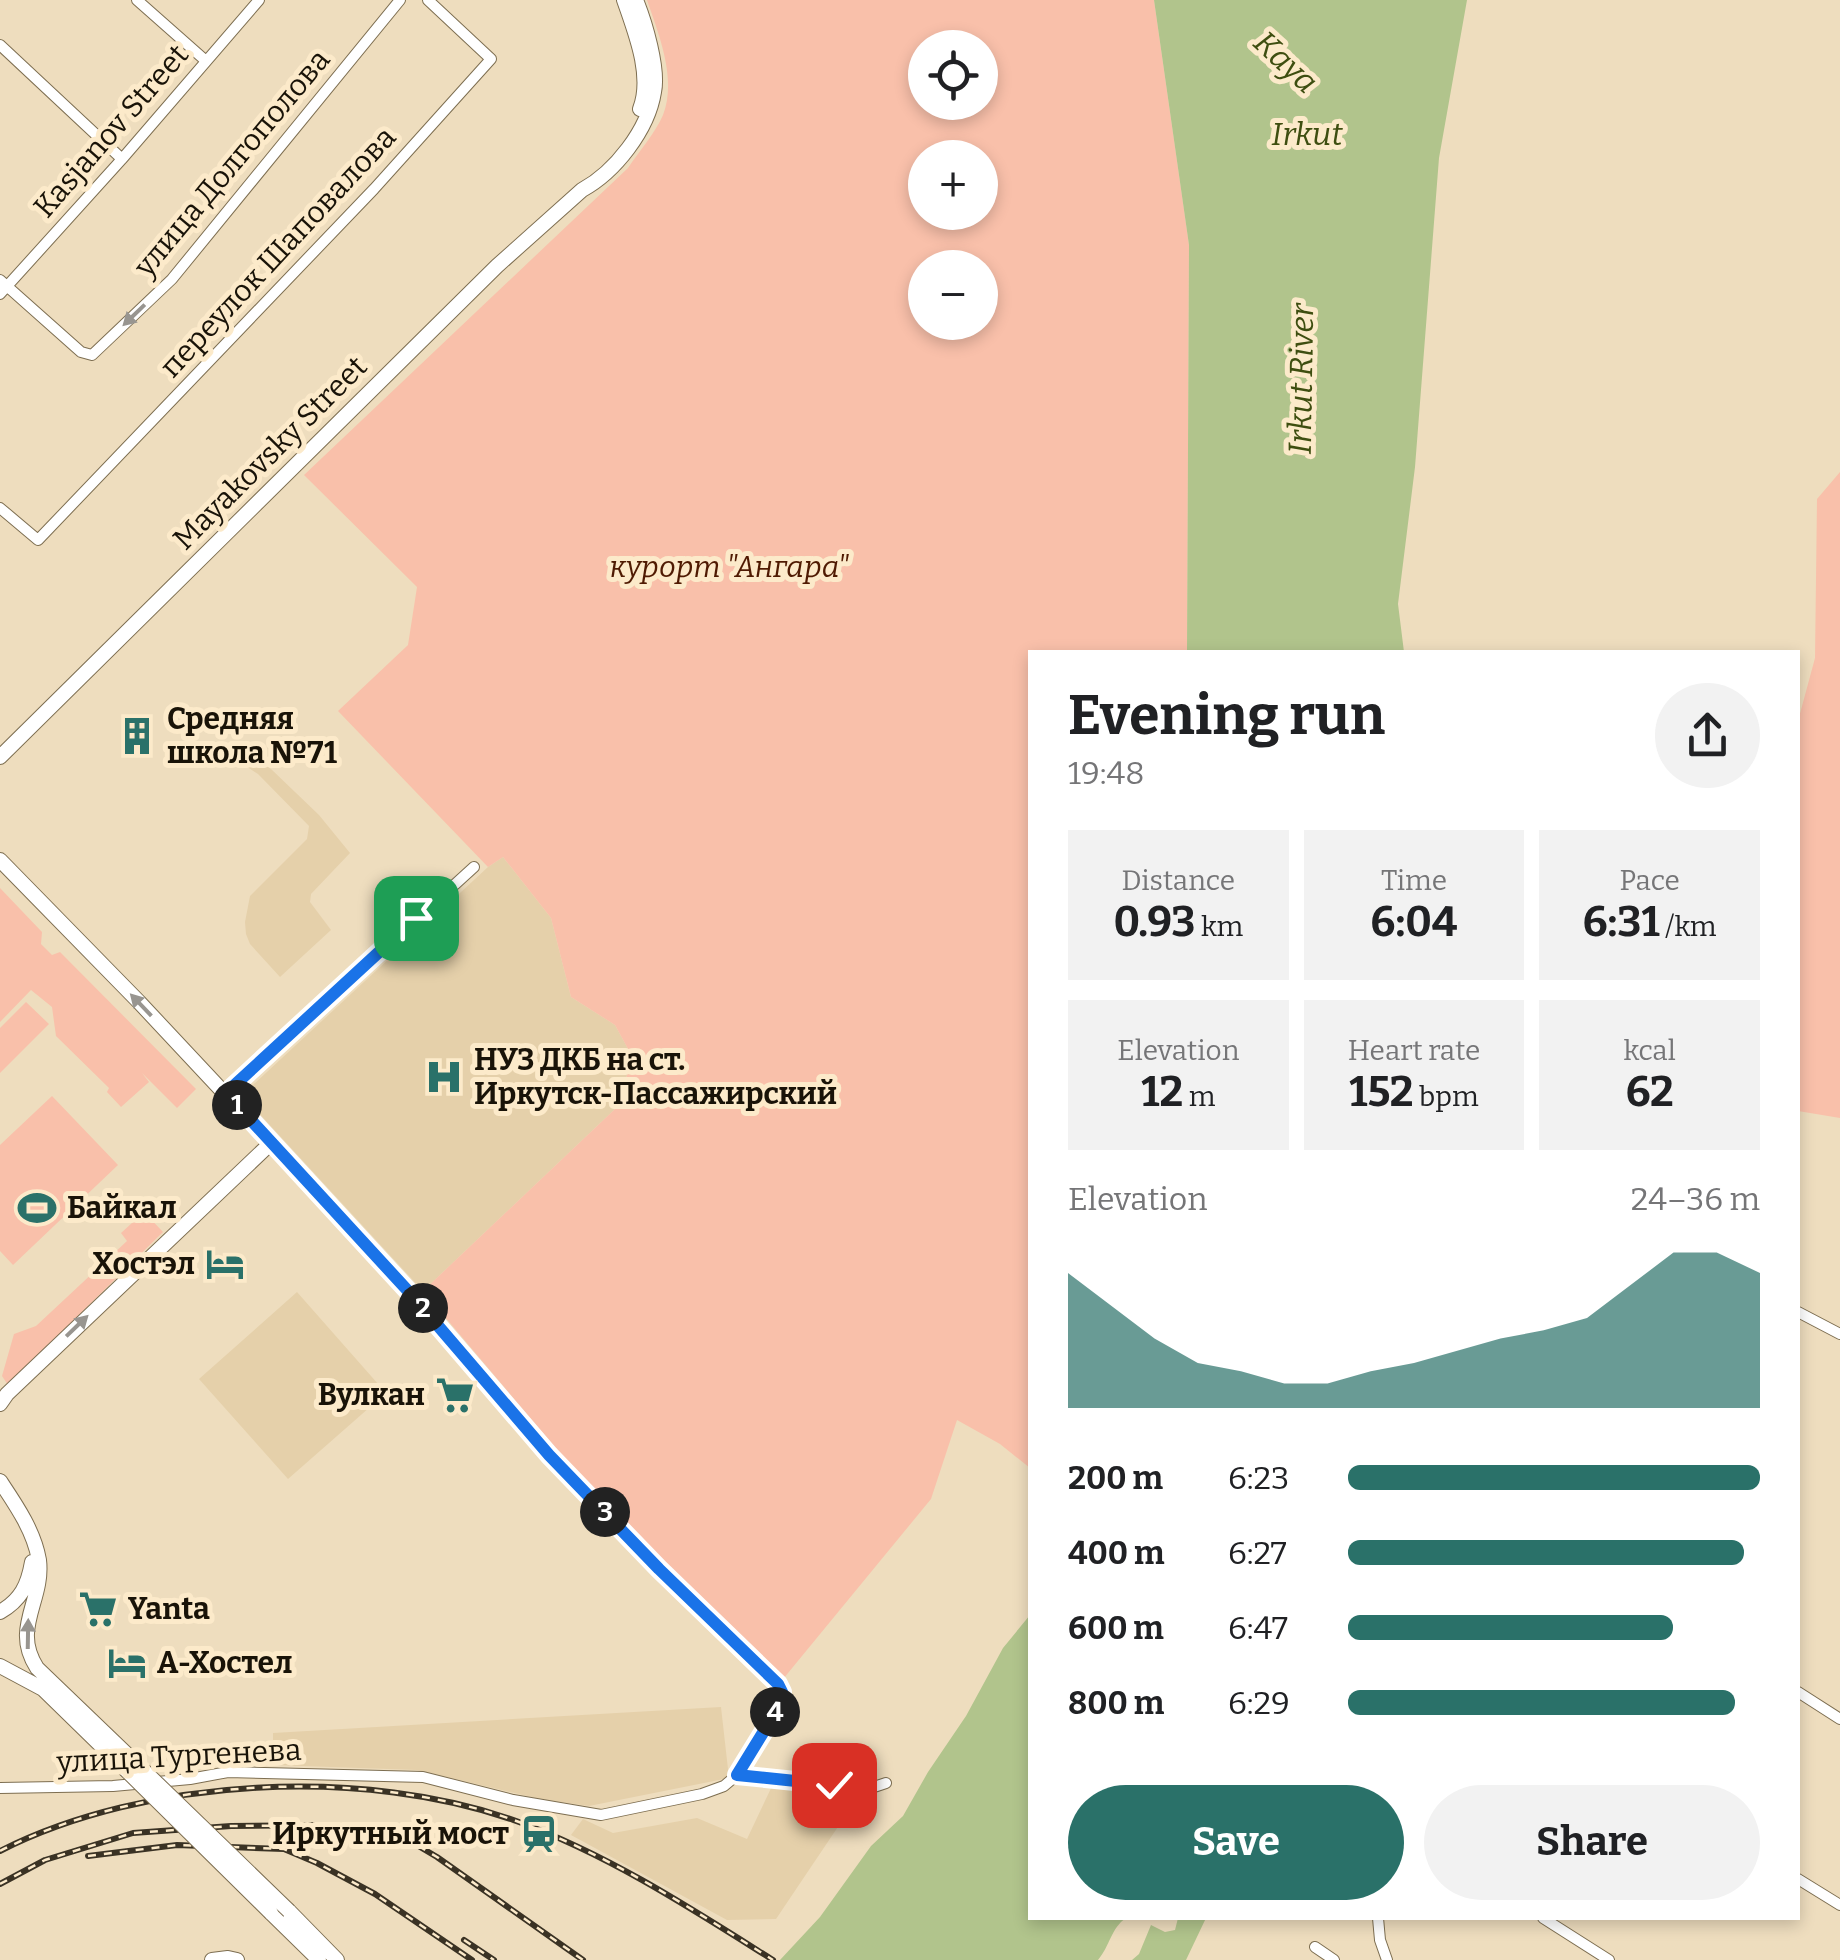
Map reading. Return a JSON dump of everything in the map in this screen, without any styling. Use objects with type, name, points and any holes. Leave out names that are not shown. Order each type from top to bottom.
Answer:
[{"type":"main road","name":"Mayakovsky Street","points":[[582,190],[586,177],[611,154],[630,128],[644,96],[640,52],[624,0]]},
{"type":"main road","name":"Mayakovsky Street","points":[[0,758],[498,266],[582,190],[596,182],[626,149],[647,116],[656,88],[636,0]]},
{"type":"main road","points":[[0,860],[271,1143],[4,1399]]},
{"type":"main road","points":[[0,1482],[28,1526],[39,1569],[26,1636],[30,1657],[37,1668],[319,1960]]},
{"type":"main road","points":[[0,1612],[19,1598],[26,1587],[33,1541]]},
{"type":"main road","points":[[0,1666],[43,1689],[131,1766],[337,1960]]},
{"type":"main road","points":[[212,1960],[237,1960]]},
{"type":"street","points":[[138,0],[206,61]]},
{"type":"street","name":"Kasjanov Street","points":[[2,286],[122,158],[259,0]]},
{"type":"street","name":"улица Долгополова","points":[[2,286],[81,352],[88,356],[95,352],[172,279],[400,0]]},
{"type":"street","name":"переулок Шаповалова","points":[[0,508],[38,540],[374,190],[492,59],[428,0]]},
{"type":"street","points":[[0,45],[122,158]]},
{"type":"street","points":[[226,1093],[474,867]]},
{"type":"street","points":[[271,1143],[409,1292],[549,1455],[778,1684],[782,1692],[780,1705],[737,1775],[872,1788],[886,1783]]},
{"type":"street","points":[[1800,1313],[1840,1334]]},
{"type":"street","points":[[1800,1693],[1840,1719]]},
{"type":"street","name":"улица Тургенева","points":[[0,1788],[113,1786],[190,1780],[228,1772],[423,1776],[513,1800],[601,1814],[702,1794],[724,1786],[737,1775]]},
{"type":"street","points":[[1800,1880],[1840,1906]]},
{"type":"street","points":[[1378,1920],[1387,1960]]},
{"type":"street","points":[[1547,1920],[1609,1960]]},
{"type":"street","points":[[1315,1947],[1334,1960]]},
{"type":"shaded area","points":[[245,750],[319,815],[350,853],[311,894],[310,902],[331,930],[280,977],[250,944],[245,922],[250,896],[307,839],[309,826],[258,774],[238,761]]},
{"type":"shaded area","name":"НУЗ ДКБ на ст. Иркутск-Пассажирский","points":[[503,857],[551,918],[571,997],[615,1025],[633,1058],[615,1109],[423,1291],[242,1095]]},
{"type":"shaded area","points":[[297,1292],[386,1393],[288,1479],[199,1379]]},
{"type":"shaded area","points":[[721,1707],[729,1778],[589,1806],[540,1799],[417,1770],[273,1765],[273,1733]]},
{"type":"shaded area","points":[[773,1784],[858,1797],[776,1919],[727,1920],[571,1835],[583,1819],[613,1833],[697,1818],[747,1839]]},
{"type":"green space","name":"курорт \"Ангара\"","points":[[647,0],[1154,0],[1189,245],[1187,650],[1028,650],[1028,1466],[1000,1444],[957,1420],[931,1499],[779,1684],[559,1452],[423,1291],[615,1109],[633,1058],[615,1025],[571,997],[551,918],[503,857],[488,867],[338,711],[408,645],[417,587],[304,475],[628,168],[663,115],[667,72]]},
{"type":"green space","points":[[1840,472],[1840,1118],[1800,1111],[1800,714],[1815,658],[1817,499]]},
{"type":"green space","points":[[0,888],[42,932],[41,944],[52,955],[60,952],[196,1089],[177,1108],[142,1073],[149,1082],[121,1107],[107,1092],[109,1088],[56,1036],[52,1007],[31,990],[0,1022]]},
{"type":"green space","points":[[26,1002],[49,1024],[0,1073],[0,1028]]},
{"type":"green space","name":"Байкал","points":[[52,1096],[118,1165],[13,1265],[0,1251],[0,1145]]},
{"type":"green space","points":[[144,1212],[163,1232],[8,1385],[2,1376],[14,1334],[36,1326],[127,1241],[121,1233]]},
{"type":"water","name":"Irkut","points":[[1154,0],[1467,0],[1439,158],[1415,467],[1398,604],[1404,650],[1187,650],[1189,245]]},
{"type":"water","points":[[1028,1617],[1028,1920],[1124,1920],[1102,1955],[1098,1960],[780,1960],[820,1917],[871,1846],[903,1816],[1003,1648]]},
{"type":"water","points":[[1178,1920],[1205,1920],[1186,1960],[1132,1960],[1139,1954],[1151,1925],[1165,1932],[1175,1930]]},
{"type":"railway","points":[[0,1851],[58,1826],[121,1807],[188,1795],[256,1788],[326,1787],[394,1792],[459,1804],[552,1835],[649,1884],[773,1960]]},
{"type":"railway","points":[[0,1884],[45,1860],[133,1833],[231,1826],[337,1825],[379,1831],[410,1841],[583,1960]]},
{"type":"railway","points":[[88,1856],[177,1845],[284,1849],[375,1894],[472,1960]]},
{"type":"railway","points":[[464,1940],[494,1960]]},
{"type":"place","name":"Средняя школа №71","points":[[137,736]]},
{"type":"place","name":"НУЗ ДКБ на ст. Иркутск-Пассажирский","points":[[444,1077]]},
{"type":"place","name":"Байкал","points":[[37,1208]]},
{"type":"place","name":"Хостэл","points":[[225,1264]]},
{"type":"place","name":"Вулкан","points":[[455,1395]]},
{"type":"place","name":"Yanta","points":[[98,1609]]},
{"type":"place","name":"А-Хостел","points":[[127,1663]]},
{"type":"place","name":"Иркутный мост","points":[[539,1834]]},
{"type":"route","points":[[416,918],[226,1093],[458,1346],[549,1455],[778,1684],[782,1692],[780,1705],[737,1775],[834,1785]]},
{"type":"water label","name":"Kaya","points":[[1286,62]]},
{"type":"water label","name":"Irkut River","points":[[1301,379]]}]
